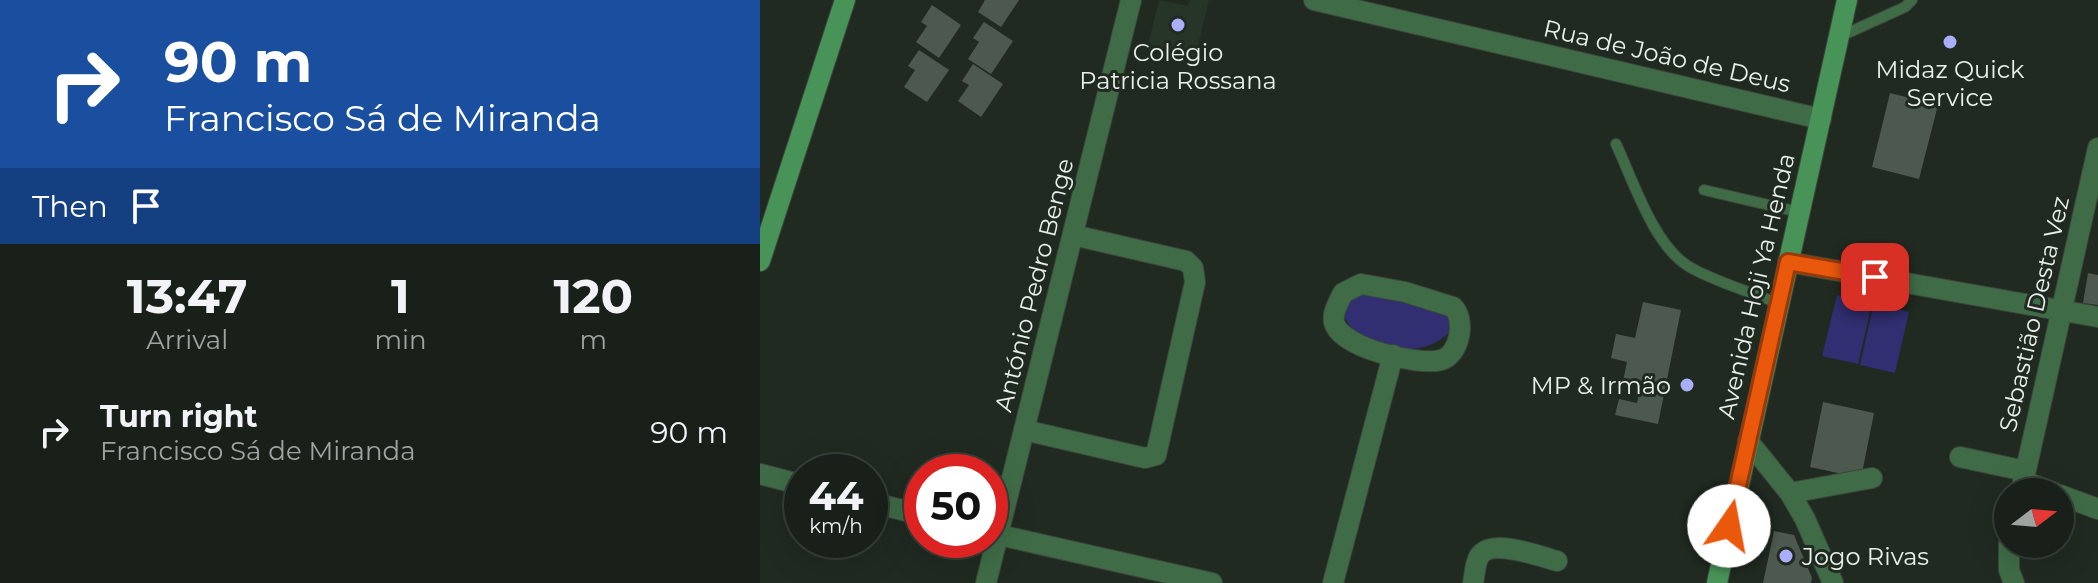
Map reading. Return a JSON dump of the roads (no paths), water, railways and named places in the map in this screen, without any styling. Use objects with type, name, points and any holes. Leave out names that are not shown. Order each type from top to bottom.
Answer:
[{"type":"main road","points":[[761,252],[845,0]]},
{"type":"main road","name":"Avenida Hoji Ya Henda","points":[[1717,583],[1847,0]]},
{"type":"street","name":"António Pedro Benge","points":[[1008,485],[1131,0]]},
{"type":"street","name":"Rua de João de Deus","points":[[1314,0],[1821,119]]},
{"type":"street","name":"Sebastião Desta Vez","points":[[2024,478],[2098,148]]},
{"type":"street","points":[[1024,430],[1145,458],[1156,455],[1195,282],[1193,268],[1186,261],[1073,235]]},
{"type":"street","points":[[1788,262],[2098,317]]},
{"type":"street","points":[[1361,284],[1405,292],[1453,307],[1458,313],[1461,323],[1453,351],[1447,357],[1431,360],[1393,355],[1359,346],[1338,331],[1333,315],[1348,288],[1361,284]]},
{"type":"street","points":[[1333,583],[1393,355]]},
{"type":"street","points":[[1748,441],[1790,493],[1833,583]]},
{"type":"street","points":[[1960,457],[2015,478]]},
{"type":"street","points":[[760,474],[784,480]]},
{"type":"street","points":[[1790,493],[1872,478]]},
{"type":"street","points":[[2074,500],[2098,509]]},
{"type":"street","points":[[1008,537],[1212,583]]},
{"type":"street","points":[[1473,583],[1478,559],[1484,550],[1499,546],[1557,561]]},
{"type":"street","name":"António Pedro Benge","points":[[986,583],[990,558]]},
{"type":"street","points":[[2008,558],[2014,583]]},
{"type":"lane","points":[[1839,37],[1905,7],[1912,0]]},
{"type":"lane","points":[[1616,144],[1659,236],[1670,251],[1688,266],[1779,304]]},
{"type":"lane","points":[[1704,190],[1799,212]]},
{"type":"place","name":"Colégio Patricia Rossana","points":[[1178,25]]},
{"type":"place","name":"Midaz Quick Service","points":[[1950,42]]},
{"type":"place","name":"MP & Irmão","points":[[1687,385]]},
{"type":"place","name":"Jogo Rivas","points":[[1786,556]]}]
